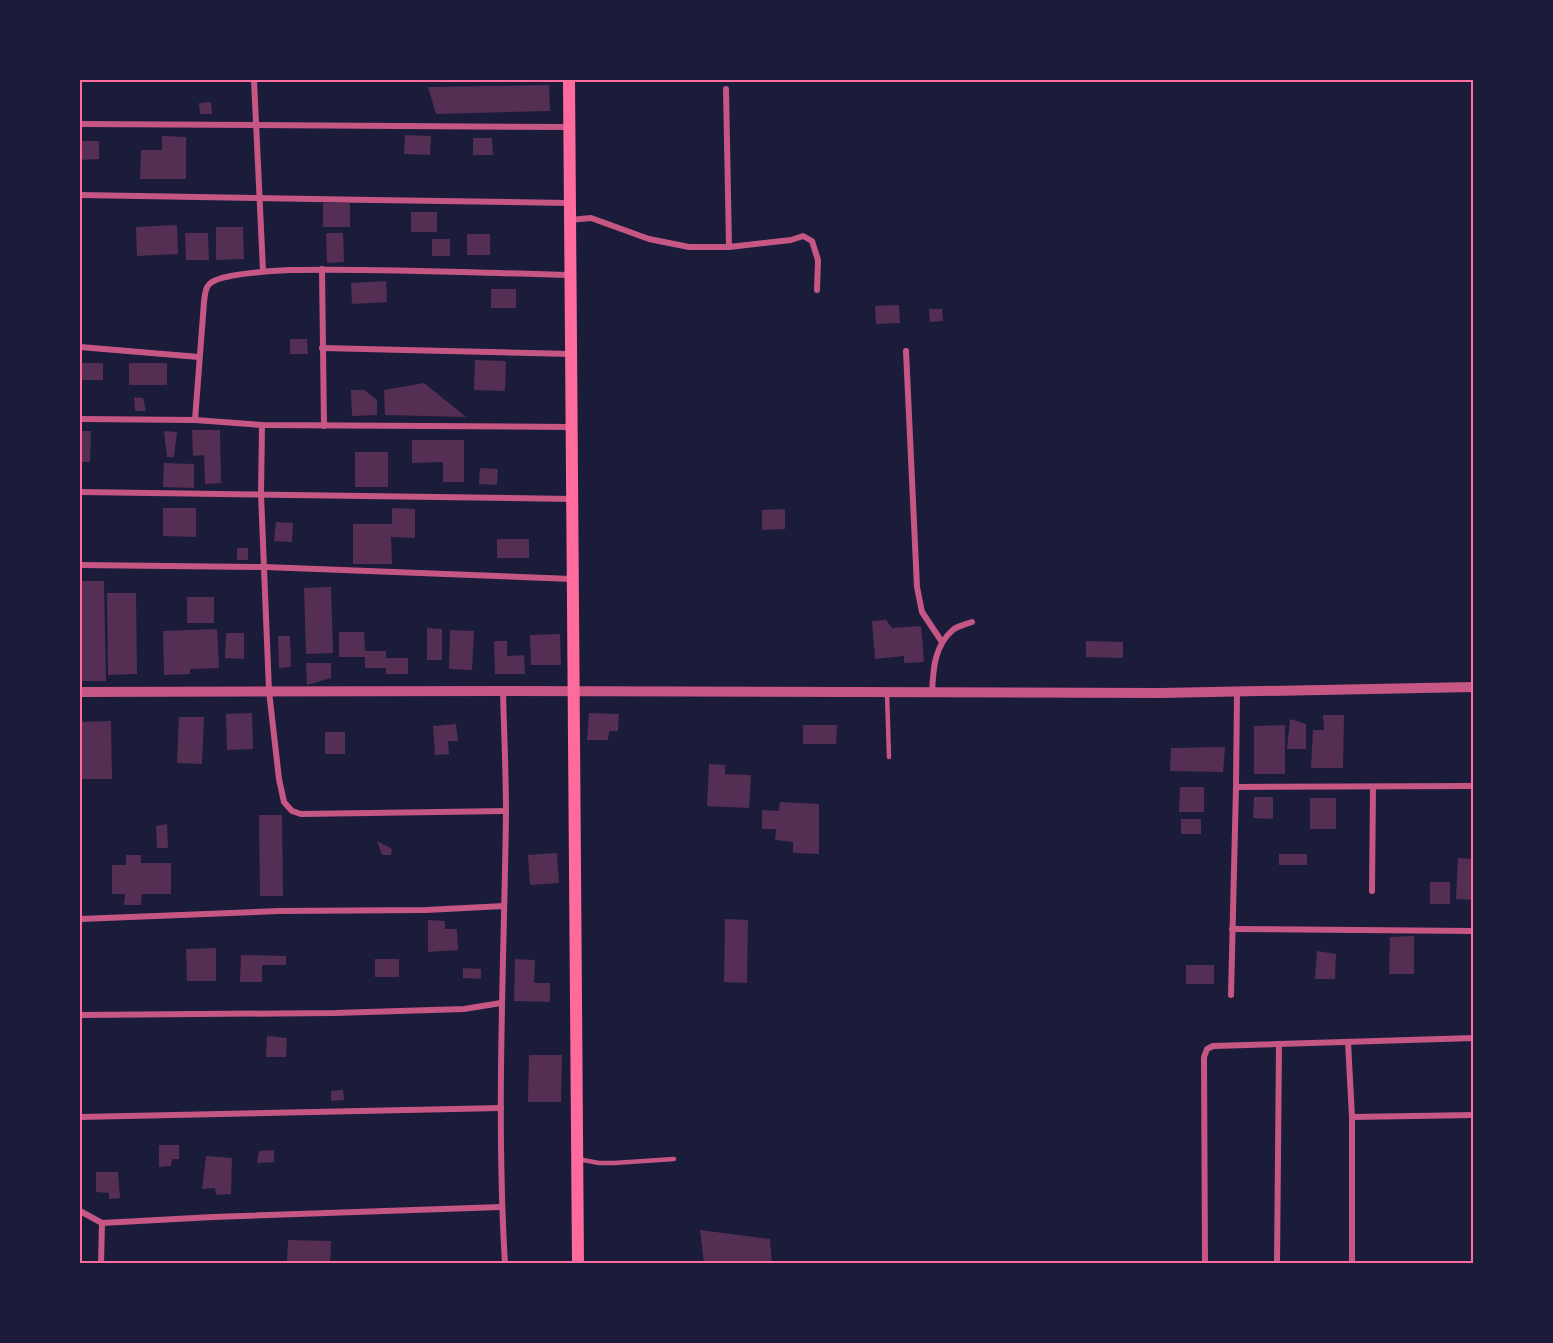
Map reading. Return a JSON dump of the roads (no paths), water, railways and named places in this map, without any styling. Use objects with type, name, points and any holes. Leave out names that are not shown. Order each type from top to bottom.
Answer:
[{"type":"main road","points":[[569,80],[578,1263]]},
{"type":"street","points":[[254,80],[263,271]]},
{"type":"street","points":[[726,89],[729,246]]},
{"type":"street","points":[[80,124],[569,127]]},
{"type":"street","points":[[80,195],[569,203]]},
{"type":"street","points":[[570,220],[591,218],[649,239],[688,246],[729,246],[791,240],[803,236],[812,241],[818,260],[817,290]]},
{"type":"street","points":[[322,269],[324,426]]},
{"type":"street","points":[[195,420],[206,289],[212,282],[263,271],[322,269],[570,275]]},
{"type":"street","points":[[80,347],[199,357]]},
{"type":"street","points":[[322,348],[571,354]]},
{"type":"street","points":[[906,351],[917,587],[922,612],[942,642]]},
{"type":"street","points":[[80,419],[195,420],[262,425],[571,427]]},
{"type":"street","points":[[262,425],[261,494],[269,691],[284,802],[292,811],[301,814],[506,811]]},
{"type":"street","points":[[80,492],[572,499]]},
{"type":"street","points":[[80,565],[265,567],[572,579]]},
{"type":"street","points":[[932,693],[933,666],[942,642],[955,628],[972,622]]},
{"type":"street","points":[[80,692],[1237,692],[1473,687]]},
{"type":"street","points":[[503,691],[506,811],[501,1004],[501,1207],[505,1263]]},
{"type":"street","points":[[1231,994],[1237,692]]},
{"type":"street","points":[[1236,787],[1473,786]]},
{"type":"street","points":[[1372,891],[1373,787]]},
{"type":"street","points":[[80,920],[279,911],[426,910],[504,906]]},
{"type":"street","points":[[1232,929],[1473,931]]},
{"type":"street","points":[[80,1015],[335,1013],[464,1009],[501,1004]]},
{"type":"street","points":[[1205,1263],[1205,1053],[1207,1049],[1213,1046],[1473,1038]]},
{"type":"street","points":[[1348,1042],[1352,1117],[1352,1263]]},
{"type":"street","points":[[1277,1263],[1279,1044]]},
{"type":"street","points":[[80,1117],[501,1108]]},
{"type":"street","points":[[1352,1117],[1473,1115]]},
{"type":"street","points":[[80,1211],[102,1223],[501,1207]]},
{"type":"street","points":[[101,1263],[102,1223]]},
{"type":"lane","points":[[887,693],[890,758]]},
{"type":"lane","points":[[578,1159],[614,1163],[674,1159]]}]
